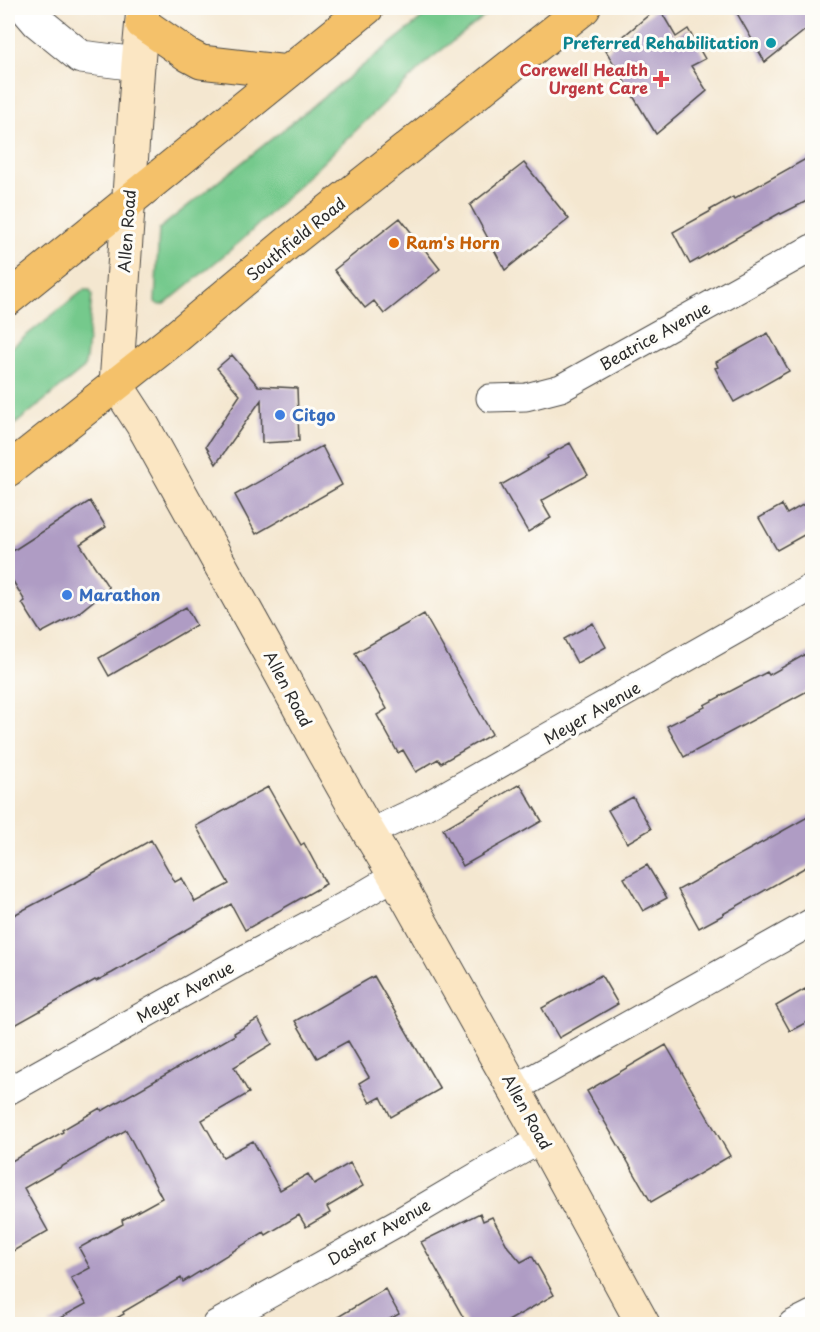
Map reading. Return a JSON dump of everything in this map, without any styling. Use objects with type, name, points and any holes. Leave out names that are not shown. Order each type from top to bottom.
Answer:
[{"type":"highway","points":[[8,299],[367,8]]},
{"type":"highway","name":"Southfield Road","points":[[8,470],[176,337],[288,243],[584,8]]},
{"type":"highway","points":[[143,15],[188,55],[201,62],[288,72]]},
{"type":"main road","name":"Allen Road","points":[[143,15],[116,384],[142,424],[643,1324]]},
{"type":"street","points":[[26,8],[38,22],[81,57],[138,64]]},
{"type":"street","name":"Beatrice Avenue","points":[[490,398],[526,397],[561,388],[813,248]]},
{"type":"street","name":"Meyer Avenue","points":[[369,833],[424,807],[813,587]]},
{"type":"street","name":"Meyer Avenue","points":[[8,1091],[395,876]]},
{"type":"street","points":[[514,1089],[813,922]]},
{"type":"street","name":"Dasher Avenue","points":[[216,1324],[542,1139]]},
{"type":"street","points":[[792,1324],[813,1314]]},
{"type":"green space","points":[[435,8],[495,8],[429,60],[241,241],[165,304],[159,305],[155,302],[159,229]]},
{"type":"green space","points":[[84,290],[90,290],[92,295],[84,368],[8,430],[8,350]]},
{"type":"building","name":"Corewell Health Urgent Care","points":[[657,8],[676,37],[688,29],[705,59],[691,66],[707,91],[656,134],[606,51]]},
{"type":"building","name":"Preferred Rehabilitation","points":[[734,8],[813,8],[813,24],[765,62]]},
{"type":"building","points":[[813,155],[813,198],[780,213],[690,264],[673,232]]},
{"type":"building","points":[[524,163],[569,219],[505,270],[470,205]]},
{"type":"building","name":"Ram's Horn","points":[[400,218],[440,269],[384,314],[374,301],[365,308],[334,270]]},
{"type":"building","points":[[768,333],[789,371],[734,402],[715,368],[718,367],[716,362]]},
{"type":"building","points":[[232,355],[258,386],[297,388],[299,441],[262,443],[261,400],[216,464],[206,446],[240,395],[217,368]]},
{"type":"building","points":[[570,443],[588,475],[541,501],[551,518],[528,532],[501,485]]},
{"type":"building","points":[[322,446],[342,485],[256,534],[235,495]]},
{"type":"building","points":[[813,499],[813,530],[777,550],[759,518],[782,505],[787,514]]},
{"type":"building","points":[[90,501],[106,527],[80,544],[109,588],[77,614],[41,633],[22,603],[25,601],[8,573],[8,554]]},
{"type":"building","points":[[186,607],[196,625],[109,676],[99,658]]},
{"type":"building","points":[[424,614],[492,734],[441,763],[438,759],[416,772],[403,750],[398,753],[377,715],[387,709],[355,653]]},
{"type":"building","points":[[593,623],[606,647],[577,663],[564,639]]},
{"type":"building","points":[[813,650],[813,688],[684,757],[667,726],[767,672],[769,675]]},
{"type":"building","points":[[520,784],[542,821],[463,866],[443,829]]},
{"type":"building","points":[[268,787],[301,845],[304,843],[326,884],[245,930],[231,904],[112,973],[95,980],[8,1029],[8,918],[151,840],[175,882],[182,878],[195,902],[229,884],[196,826]]},
{"type":"building","points":[[633,797],[651,829],[627,843],[608,810]]},
{"type":"building","points":[[813,814],[813,863],[699,928],[678,890]]},
{"type":"building","points":[[647,865],[667,898],[643,911],[624,878]]},
{"type":"building","points":[[601,975],[618,1004],[559,1038],[542,1008]]},
{"type":"building","points":[[374,976],[440,1089],[391,1117],[381,1097],[370,1103],[359,1083],[369,1077],[348,1041],[317,1058],[295,1021]]},
{"type":"building","points":[[805,989],[813,1003],[813,1019],[790,1031],[776,1006]]},
{"type":"building","points":[[258,1019],[272,1044],[234,1067],[249,1093],[202,1120],[223,1157],[253,1141],[280,1190],[308,1174],[314,1184],[350,1163],[363,1186],[327,1207],[330,1213],[306,1227],[299,1215],[266,1235],[264,1232],[183,1282],[181,1278],[106,1324],[49,1324],[86,1304],[71,1278],[90,1268],[79,1248],[123,1224],[122,1220],[162,1198],[126,1130],[24,1188],[48,1231],[8,1254],[8,1157],[10,1162],[100,1108],[102,1111],[235,1035],[234,1033]]},
{"type":"building","points":[[666,1045],[730,1156],[651,1202],[587,1091]]},
{"type":"building","points":[[480,1213],[483,1221],[492,1217],[508,1247],[521,1262],[532,1256],[554,1295],[503,1324],[467,1324],[421,1242]]},
{"type":"building","points":[[385,1289],[399,1314],[381,1324],[326,1324]]},
{"type":"place","name":"Preferred Rehabilitation","points":[[771,43]]},
{"type":"place","name":"Corewell Health Urgent Care","points":[[661,79]]},
{"type":"place","name":"Ram's Horn","points":[[394,243]]},
{"type":"place","name":"Citgo","points":[[280,415]]},
{"type":"place","name":"Marathon","points":[[67,595]]}]
